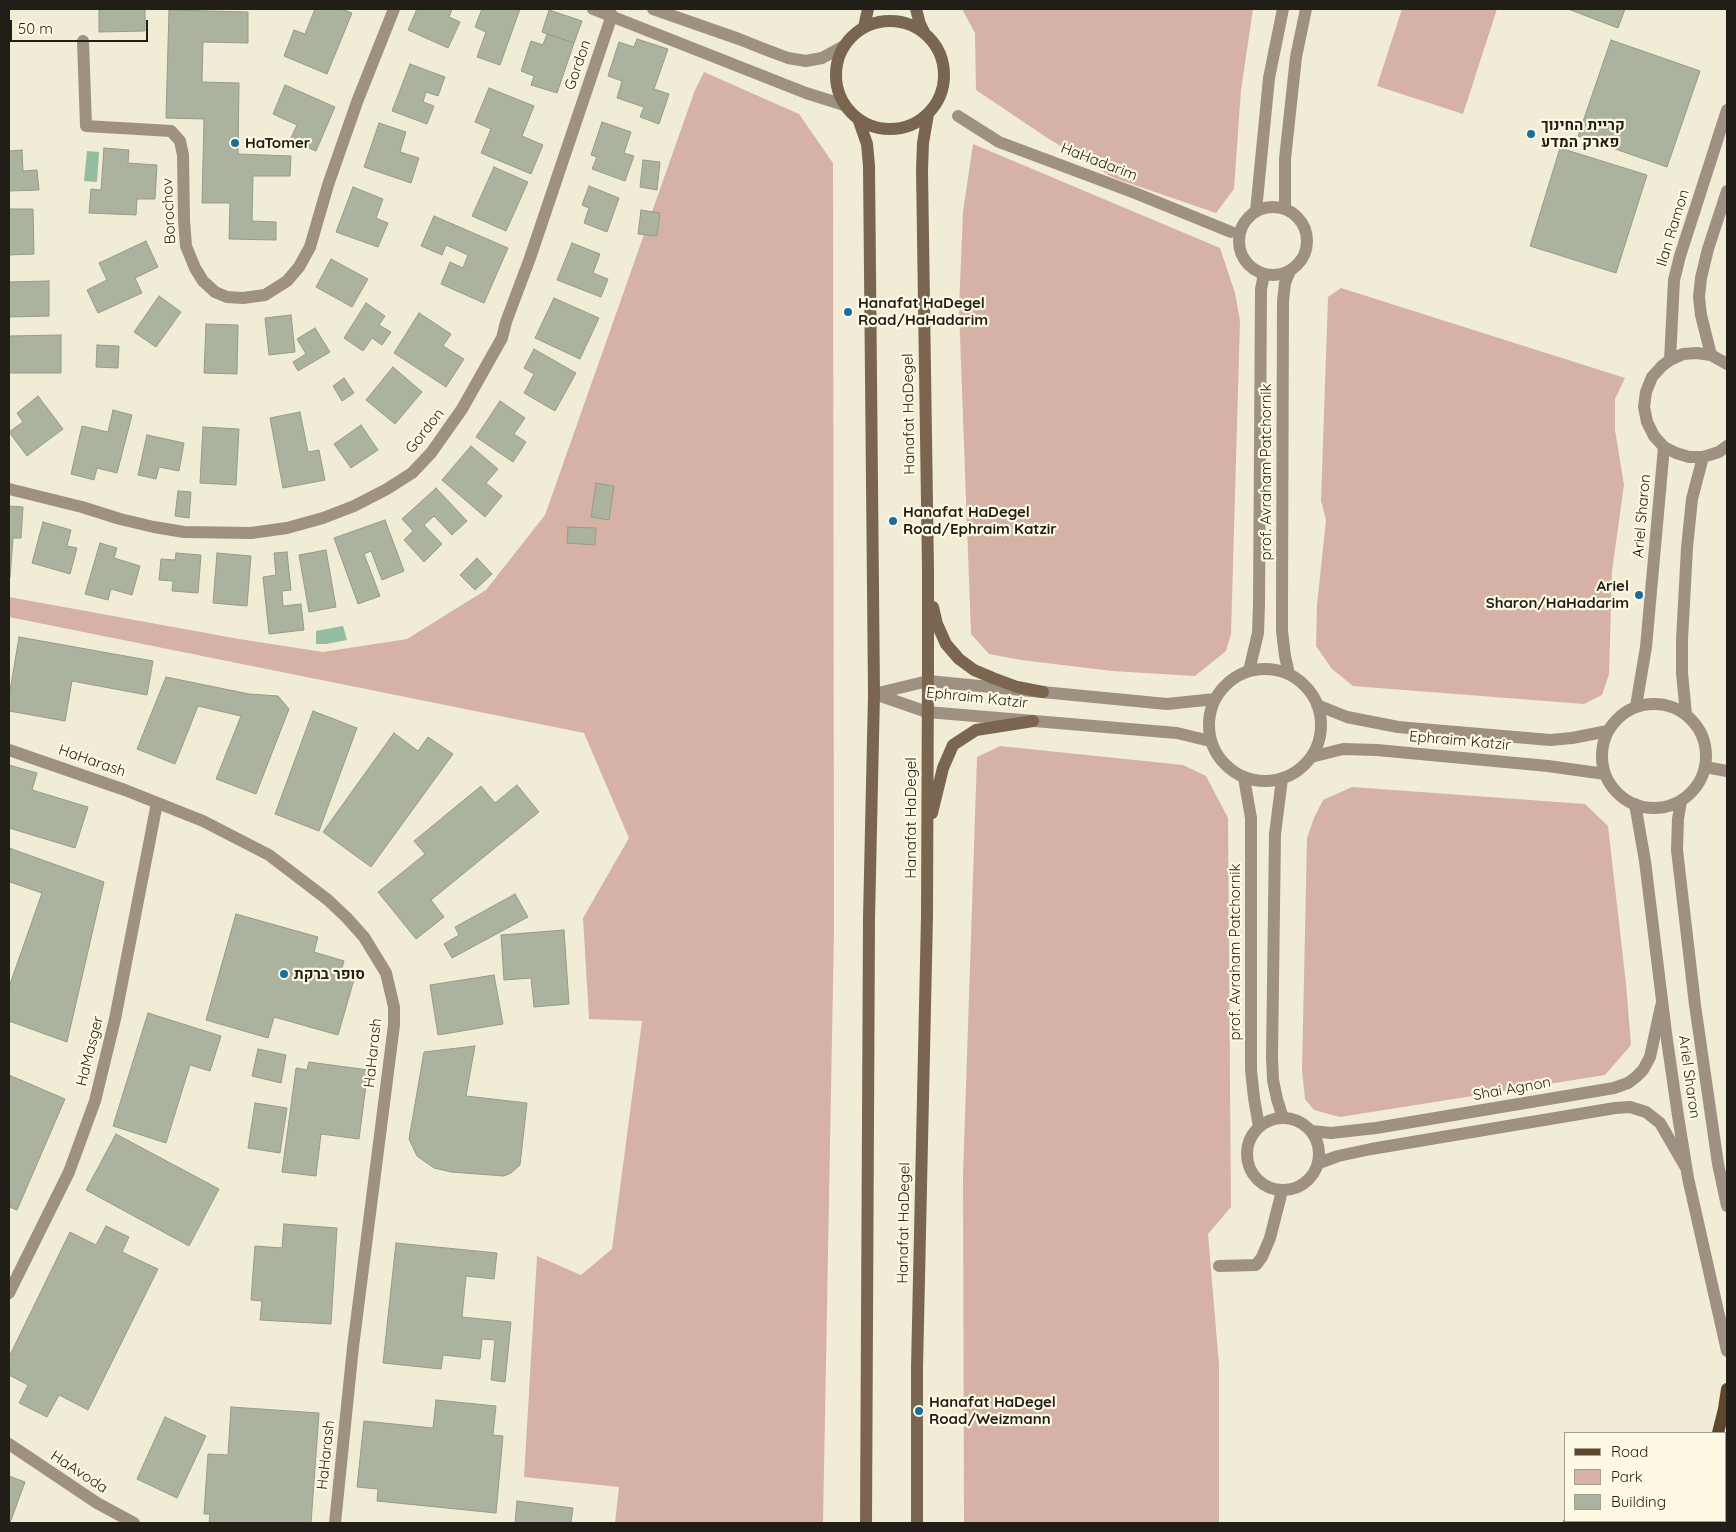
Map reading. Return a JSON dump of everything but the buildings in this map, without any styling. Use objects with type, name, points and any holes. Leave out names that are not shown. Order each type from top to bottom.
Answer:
[{"type":"main road","points":[[864,27],[868,9]]},
{"type":"main road","points":[[916,9],[925,34]]},
{"type":"main road","points":[[896,21],[916,27],[933,42],[939,52],[944,75],[940,97],[928,114],[920,121],[904,128],[886,130],[869,126],[859,121],[844,105],[836,83],[835,71],[838,58],[844,46],[853,35],[864,27],[879,22],[896,21]]},
{"type":"main road","name":"Hanafat HaDegel","points":[[917,1523],[928,681],[922,170],[923,143],[928,114]]},
{"type":"main road","points":[[859,121],[867,144],[869,166],[874,694],[869,928],[866,1523]]},
{"type":"main road","points":[[928,570],[931,598],[937,624],[946,644],[959,659],[974,670],[993,678],[1043,692]]},
{"type":"main road","points":[[927,838],[942,768],[953,745],[976,730],[1033,721]]},
{"type":"main road","points":[[1718,1432],[1727,1389]]},
{"type":"street","name":"Borochov","points":[[83,41],[86,126],[171,131],[180,141],[183,155],[186,246],[195,268],[215,292],[242,298],[265,295],[287,281],[299,267],[310,247],[328,185],[357,102],[394,9]]},
{"type":"street","points":[[594,9],[806,93],[844,105]]},
{"type":"street","points":[[653,9],[788,58],[806,61],[822,58],[844,46]]},
{"type":"street","points":[[1256,211],[1269,78],[1283,9]]},
{"type":"street","points":[[1284,209],[1285,160],[1296,57],[1306,9]]},
{"type":"street","name":"Gordon","points":[[9,489],[154,527],[184,532],[251,533],[287,528],[354,506],[387,489],[412,473],[431,453],[462,409],[502,338],[612,16]]},
{"type":"street","name":"Ilan Ramon","points":[[1670,360],[1674,280],[1727,110]]},
{"type":"street","name":"HaHadarim","points":[[958,116],[998,142],[1135,193],[1231,232]]},
{"type":"street","points":[[1711,355],[1701,315],[1700,288],[1708,249],[1727,191]]},
{"type":"street","points":[[1275,207],[1284,209],[1294,214],[1306,231],[1305,253],[1300,262],[1290,271],[1273,275],[1264,274],[1247,264],[1239,245],[1239,235],[1248,217],[1256,211],[1275,207]]},
{"type":"street","name":"prof. Avraham Patchornik","points":[[1290,271],[1285,284],[1283,301],[1282,631],[1285,656],[1290,674]]},
{"type":"street","name":"prof. Avraham Patchornik","points":[[1249,671],[1258,633],[1261,289],[1264,274]]},
{"type":"street","points":[[1727,364],[1711,355],[1698,353],[1683,354],[1670,360],[1652,377],[1646,392],[1644,407],[1647,422],[1654,436],[1664,447],[1676,454],[1689,457],[1703,457],[1719,452],[1727,446]]},
{"type":"street","name":"Ariel Sharon","points":[[1636,706],[1646,647],[1664,447]]},
{"type":"street","points":[[1686,714],[1682,672],[1682,640],[1687,548],[1692,499],[1703,457]]},
{"type":"street","points":[[1269,669],[1290,674],[1311,692],[1317,705],[1320,718],[1318,745],[1304,766],[1294,774],[1282,779],[1263,782],[1244,778],[1223,764],[1215,753],[1210,741],[1208,727],[1210,712],[1215,699],[1224,686],[1235,677],[1249,671],[1269,669]]},
{"type":"street","name":"Ephraim Katzir","points":[[874,694],[928,681],[1167,704],[1215,699]]},
{"type":"street","name":"Ephraim Katzir","points":[[874,694],[927,712],[1177,733],[1210,741]]},
{"type":"street","points":[[1649,704],[1662,704],[1686,714],[1697,725],[1704,738],[1707,752],[1705,767],[1700,781],[1692,792],[1681,801],[1666,807],[1650,808],[1635,804],[1622,797],[1612,787],[1605,774],[1602,759],[1603,745],[1608,731],[1615,721],[1625,712],[1636,706],[1649,704]]},
{"type":"street","name":"Ephraim Katzir","points":[[1317,705],[1347,717],[1408,728],[1550,740],[1608,731]]},
{"type":"street","name":"Ephraim Katzir","points":[[1311,757],[1343,749],[1377,750],[1548,766],[1605,774]]},
{"type":"street","name":"HaHarash","points":[[9,750],[125,790],[203,821],[269,855],[328,900],[347,918],[364,938],[386,973],[394,1007],[394,1025],[353,1347],[335,1523]]},
{"type":"street","points":[[1705,767],[1727,771]]},
{"type":"street","name":"prof. Avraham Patchornik","points":[[1244,778],[1251,818],[1251,1070],[1259,1127]]},
{"type":"street","points":[[1282,779],[1275,834],[1272,1057],[1276,1099],[1283,1118]]},
{"type":"street","name":"Ariel Sharon","points":[[1681,801],[1678,818],[1677,850],[1695,1005],[1718,1164],[1727,1206]]},
{"type":"street","name":"HaMasger","points":[[9,1293],[69,1172],[95,1101],[115,1019],[157,803]]},
{"type":"street","name":"Ariel Sharon","points":[[1635,804],[1646,861],[1662,1003],[1687,1168],[1727,1351]]},
{"type":"street","name":"Shai Agnon","points":[[1311,1131],[1330,1133],[1376,1128],[1614,1088],[1628,1083],[1643,1070],[1650,1057],[1662,1003]]},
{"type":"street","points":[[1319,1163],[1338,1156],[1372,1149],[1630,1107],[1646,1112],[1660,1123],[1687,1168]]},
{"type":"street","points":[[1283,1118],[1294,1119],[1311,1131],[1317,1141],[1320,1152],[1319,1163],[1315,1173],[1308,1181],[1299,1187],[1282,1191],[1264,1186],[1250,1169],[1247,1158],[1248,1146],[1252,1136],[1259,1127],[1266,1122],[1283,1118]]},
{"type":"street","points":[[1218,1266],[1256,1265],[1262,1257],[1270,1238],[1282,1191]]},
{"type":"street","name":"HaAvoda","points":[[9,1444],[97,1503],[134,1523]]},
{"type":"green space","points":[[962,9],[1253,9],[1241,90],[1234,189],[1216,213],[1114,178],[1049,139],[976,90],[975,33]]},
{"type":"green space","points":[[1402,9],[1497,9],[1463,114],[1377,86]]},
{"type":"green space","points":[[704,72],[799,114],[833,163],[834,929],[823,1523],[615,1523],[619,1487],[524,1477],[537,1256],[581,1275],[612,1249],[642,1021],[589,1019],[583,918],[629,838],[584,733],[9,617],[9,597],[239,639],[323,652],[407,639],[486,590],[545,515],[695,90]]},
{"type":"green space","points":[[973,144],[1220,248],[1235,293],[1240,321],[1231,634],[1226,651],[1195,676],[1112,671],[1021,660],[989,654],[971,634],[959,309],[963,212]]},
{"type":"green space","points":[[1341,288],[1625,378],[1615,399],[1615,430],[1624,485],[1612,571],[1609,674],[1602,695],[1584,704],[1353,686],[1332,669],[1316,646],[1317,605],[1326,520],[1321,501],[1328,297]]},
{"type":"green space","points":[[1000,746],[1183,765],[1206,776],[1228,818],[1231,1207],[1208,1234],[1219,1365],[1219,1523],[964,1523],[963,1175],[977,757]]},
{"type":"green space","points":[[1352,787],[1585,804],[1608,826],[1631,1045],[1605,1075],[1340,1117],[1314,1110],[1305,1099],[1302,1070],[1307,838],[1323,800]]},
{"type":"shaded area","points":[[87,151],[99,152],[97,182],[84,181]]},
{"type":"shaded area","points":[[343,626],[347,640],[316,644],[316,631]]},
{"type":"place","name":"קריית החינוך פארק המדע","points":[[1531,134]]},
{"type":"place","name":"HaTomer","points":[[235,143]]},
{"type":"place","name":"Hanafat HaDegel Road/HaHadarim","points":[[848,312]]},
{"type":"place","name":"Hanafat HaDegel Road/Ephraim Katzir","points":[[893,521]]},
{"type":"place","name":"Ariel Sharon/HaHadarim","points":[[1639,595]]},
{"type":"place","name":"סופר ברקת","points":[[284,974]]},
{"type":"place","name":"Hanafat HaDegel Road/Weizmann","points":[[919,1411]]}]
